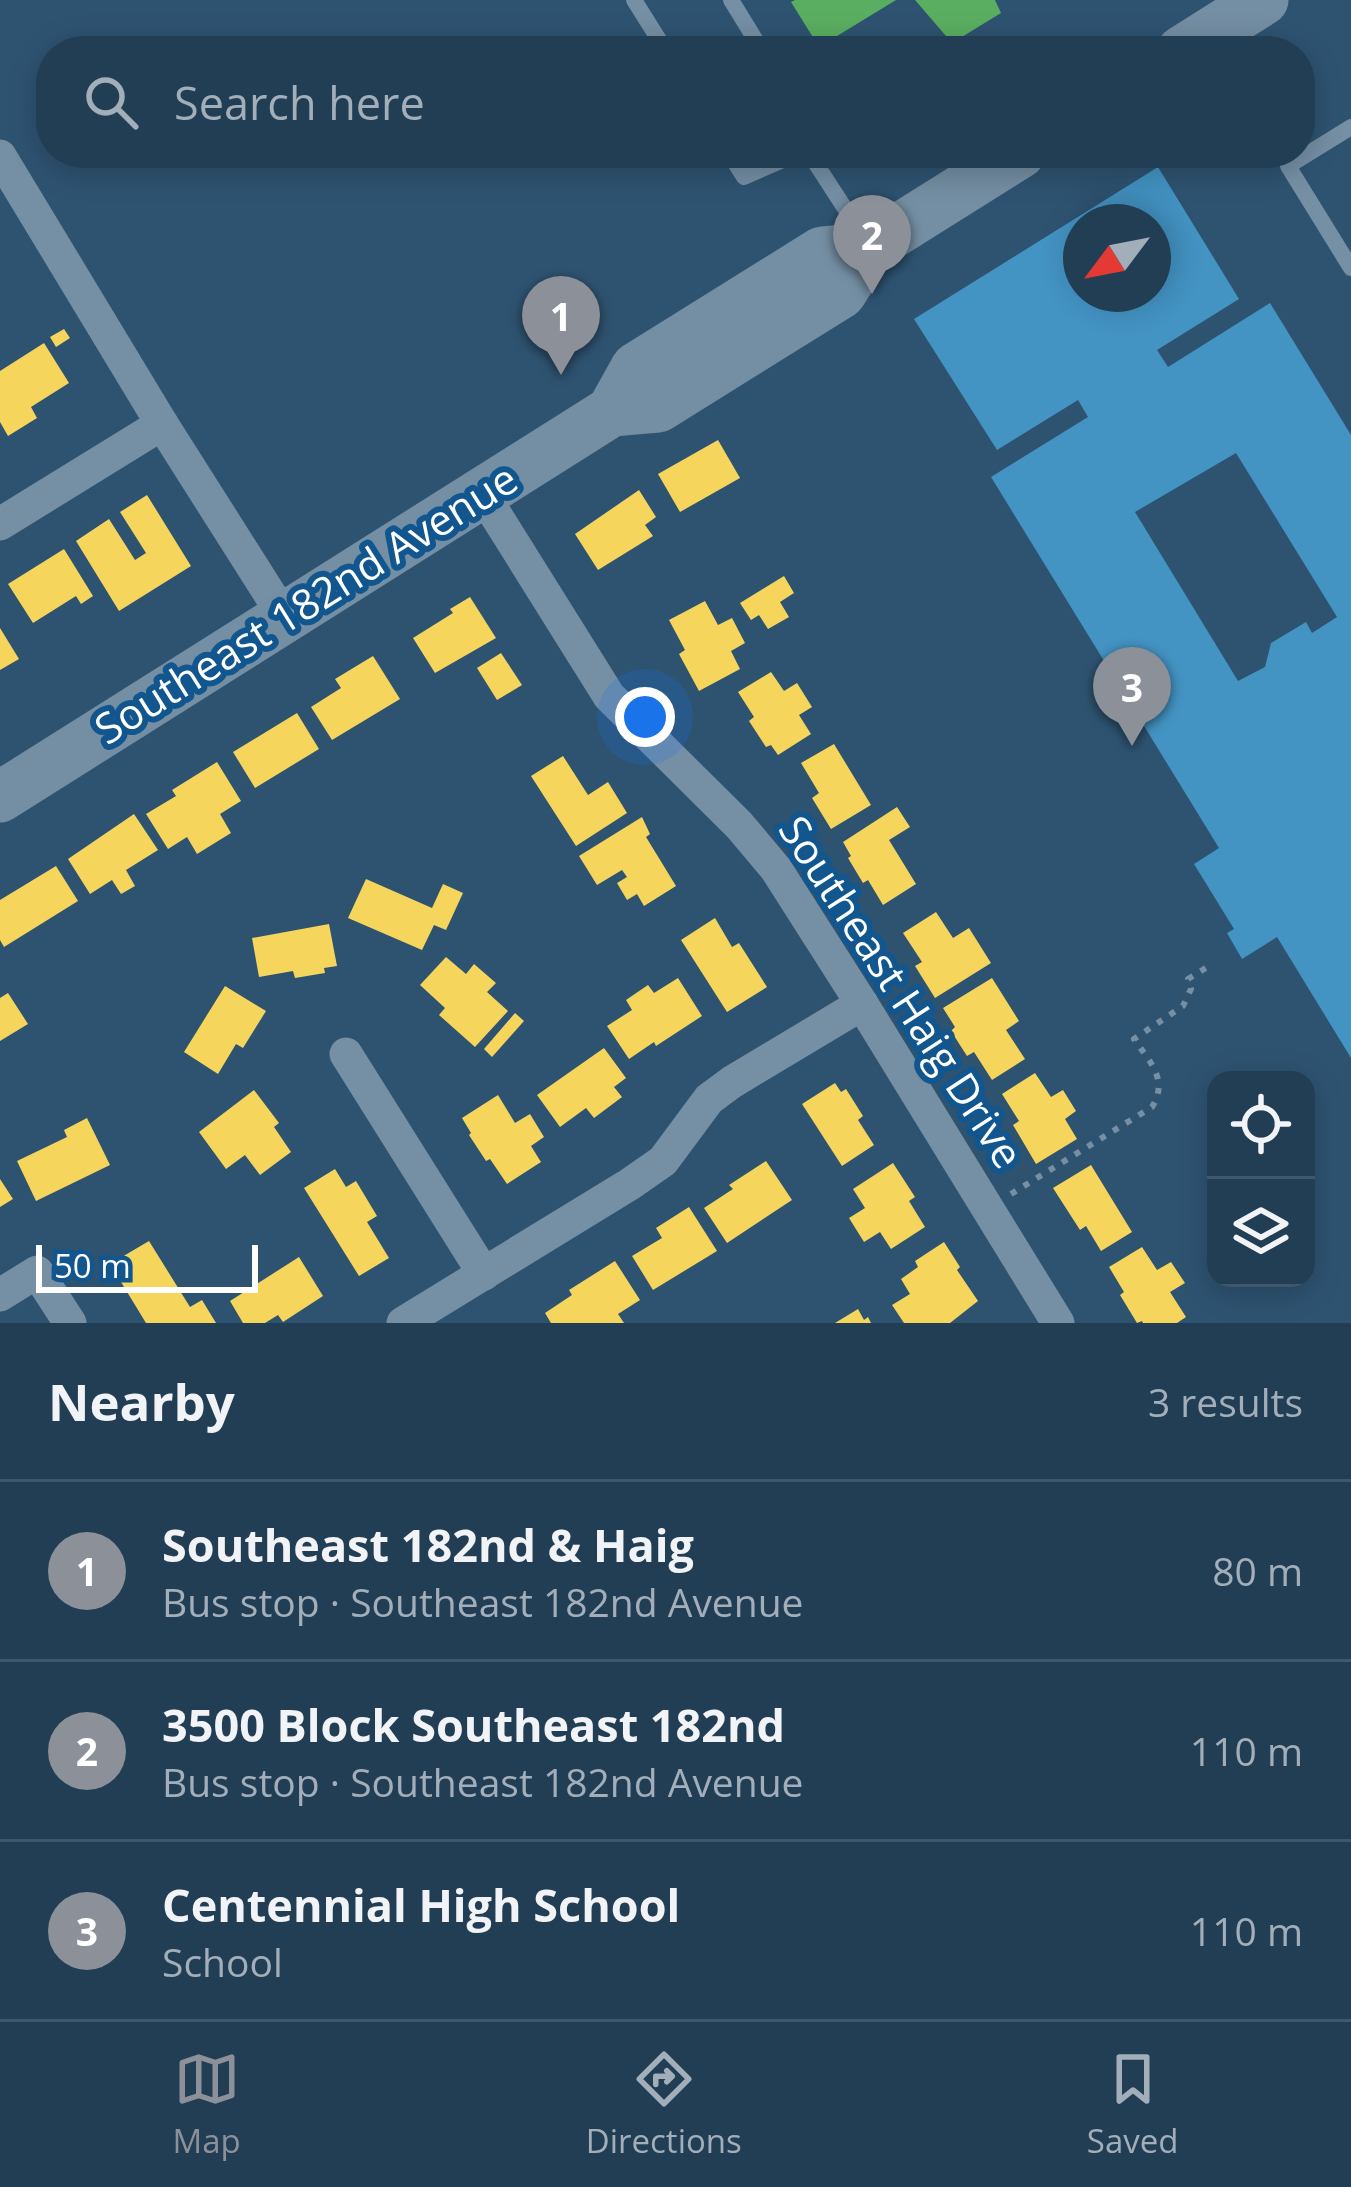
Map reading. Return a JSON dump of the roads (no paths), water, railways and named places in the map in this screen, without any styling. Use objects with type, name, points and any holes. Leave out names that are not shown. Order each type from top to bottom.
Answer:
[{"type":"main road","points":[[1207,36],[1264,0]]},
{"type":"main road","name":"Southeast 182nd Avenue","points":[[612,411],[636,368],[822,252],[859,248],[995,168]]},
{"type":"main road","name":"Southeast 182nd Avenue","points":[[0,797],[612,411],[658,407],[841,293],[859,248]]},
{"type":"street","points":[[0,156],[285,617]]},
{"type":"street","points":[[0,524],[162,424]]},
{"type":"street","name":"Southeast Haig Drive","points":[[482,493],[609,696],[740,825],[776,869],[1058,1323]]},
{"type":"street","points":[[404,1323],[663,1161],[710,1099],[862,1004]]},
{"type":"street","points":[[346,1054],[484,1274]]},
{"type":"street","points":[[0,1295],[37,1272],[70,1323]]},
{"type":"lane","points":[[634,0],[657,36]]},
{"type":"lane","points":[[731,0],[753,36]]},
{"type":"lane","points":[[1315,149],[1351,127]]},
{"type":"lane","points":[[738,168],[744,177],[765,168]]},
{"type":"lane","points":[[817,168],[859,248]]},
{"type":"lane","points":[[1289,168],[1351,268]]},
{"type":"place","name":"3500 Block Southeast 182nd","points":[[872,294]]},
{"type":"place","name":"Southeast 182nd & Haig","points":[[561,375]]},
{"type":"place","name":"Centennial High School","points":[[1132,746]]}]
